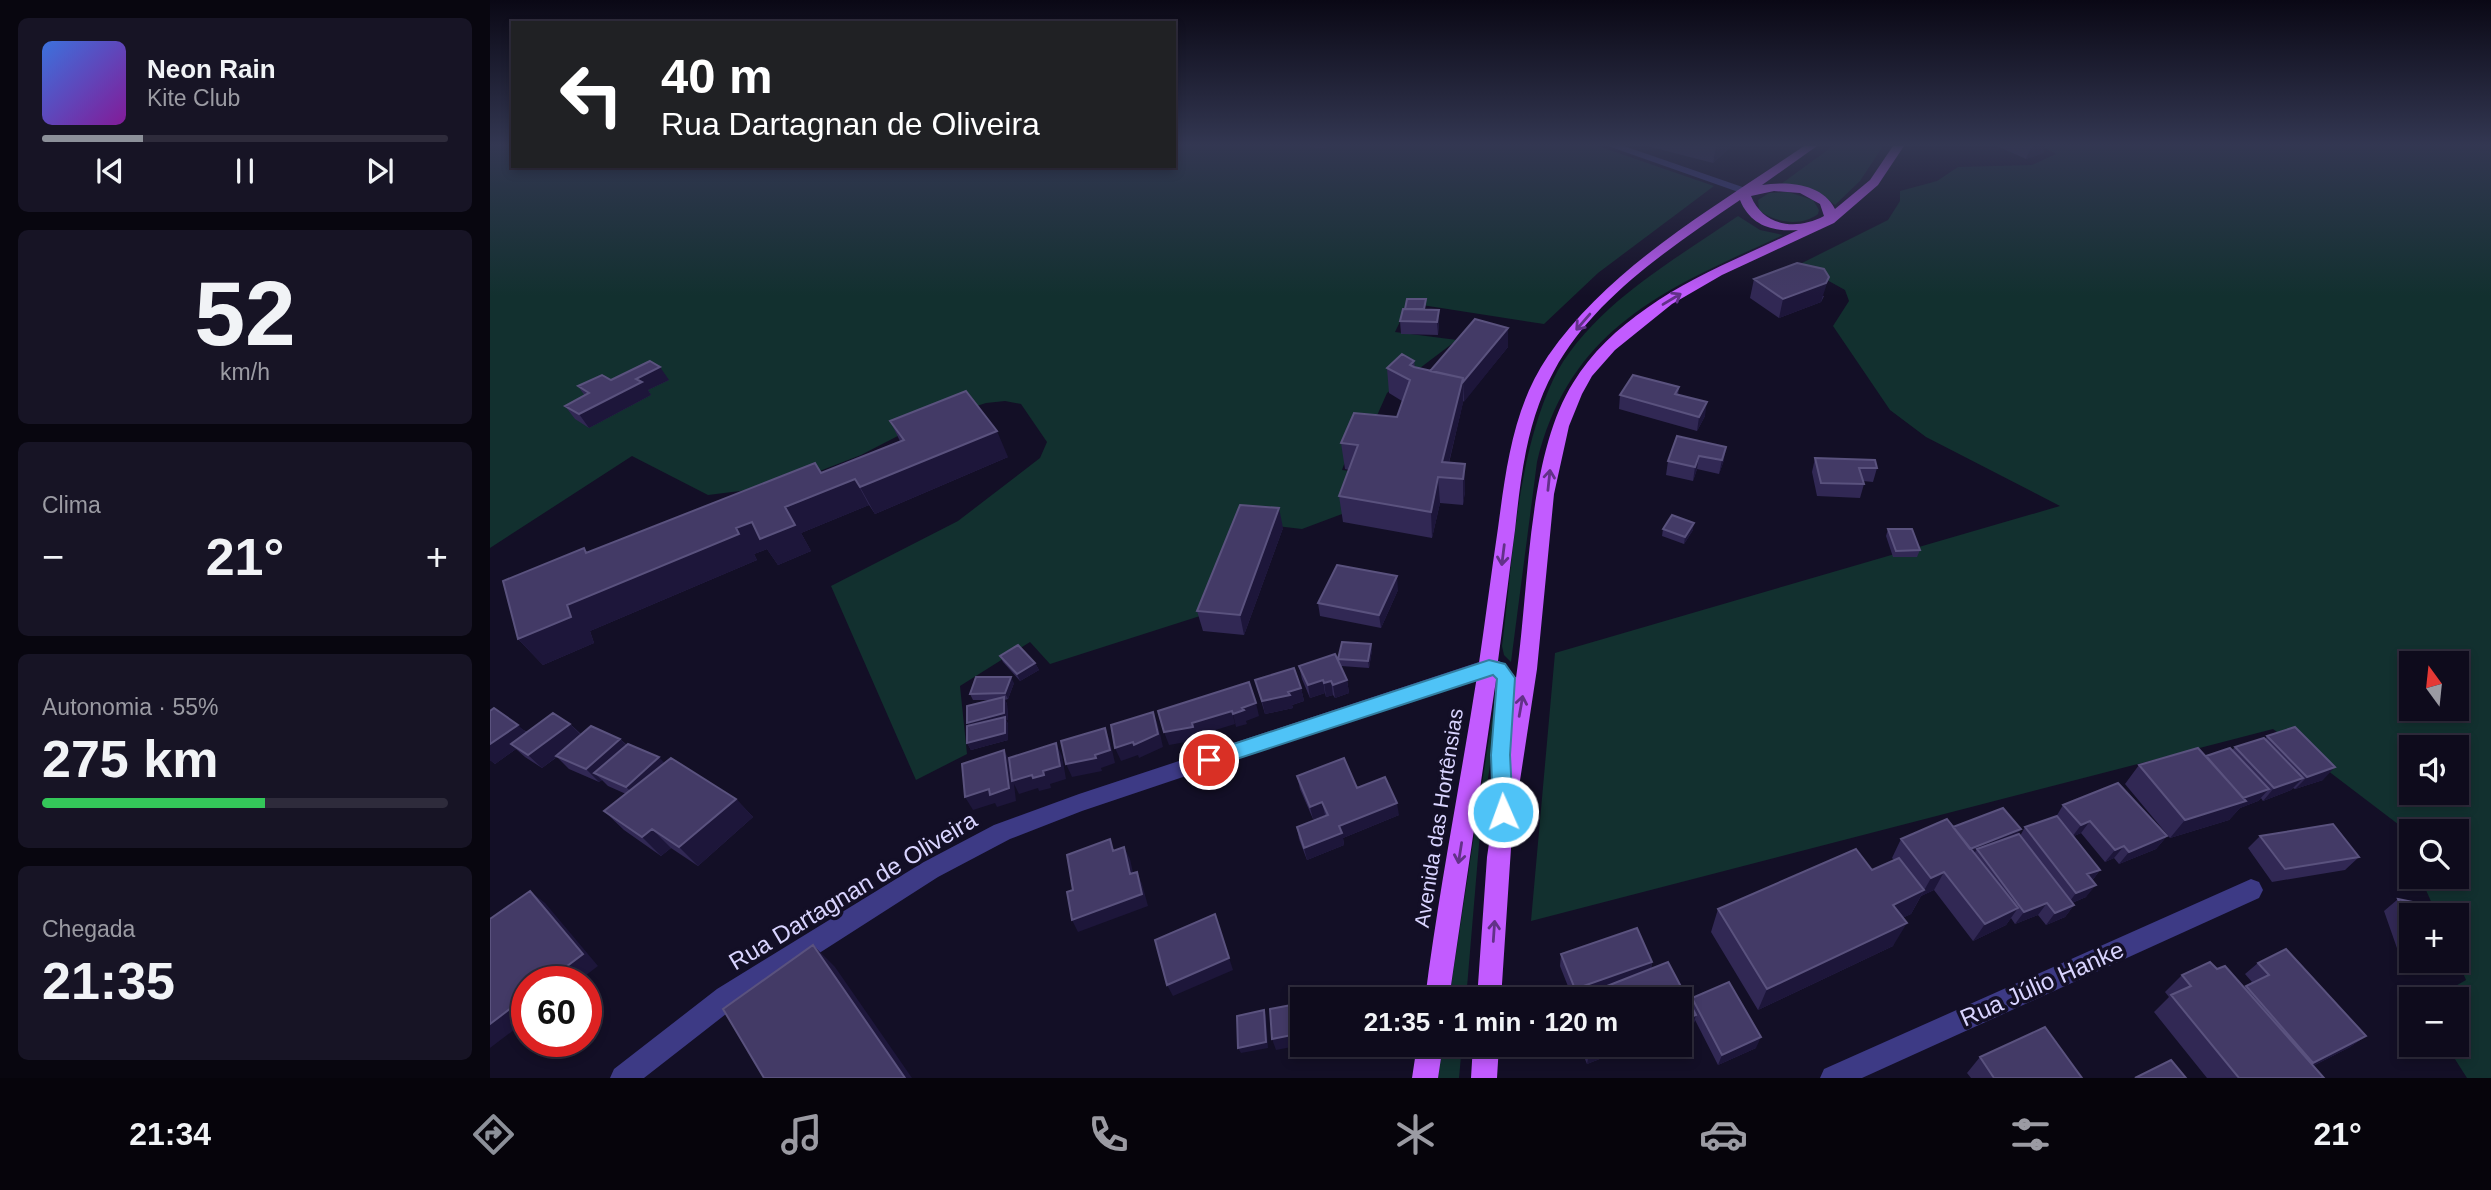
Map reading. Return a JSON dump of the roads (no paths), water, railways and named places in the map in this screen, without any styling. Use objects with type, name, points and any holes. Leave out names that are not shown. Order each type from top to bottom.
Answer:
[{"type":"main road","name":"Avenida das Hortênsias","points":[[1439,987],[1489,667],[1515,462],[1522,430],[1536,390],[1553,359],[1591,313],[1614,291],[1689,232],[1740,196]]},
{"type":"main road","points":[[1745,196],[1752,216],[1768,223],[1798,227],[1830,220]]},
{"type":"main road","points":[[1816,196],[1829,208],[1830,220]]},
{"type":"main road","points":[[1490,987],[1503,812],[1527,669],[1550,465],[1575,392],[1615,342],[1664,303],[1713,276],[1830,220],[1861,196]]},
{"type":"main road","points":[[1489,667],[1498,669],[1506,678],[1501,755],[1503,812]]},
{"type":"main road","points":[[1425,1078],[1428,1057]]},
{"type":"main road","points":[[1484,1078],[1485,1057]]},
{"type":"street","name":"Rua Dartagnan de Oliveira","points":[[623,1078],[738,991],[930,870],[1002,832],[1079,803],[1489,667]]},
{"type":"street","name":"Rua Júlio Hanke","points":[[1833,1078],[2252,890]]}]
